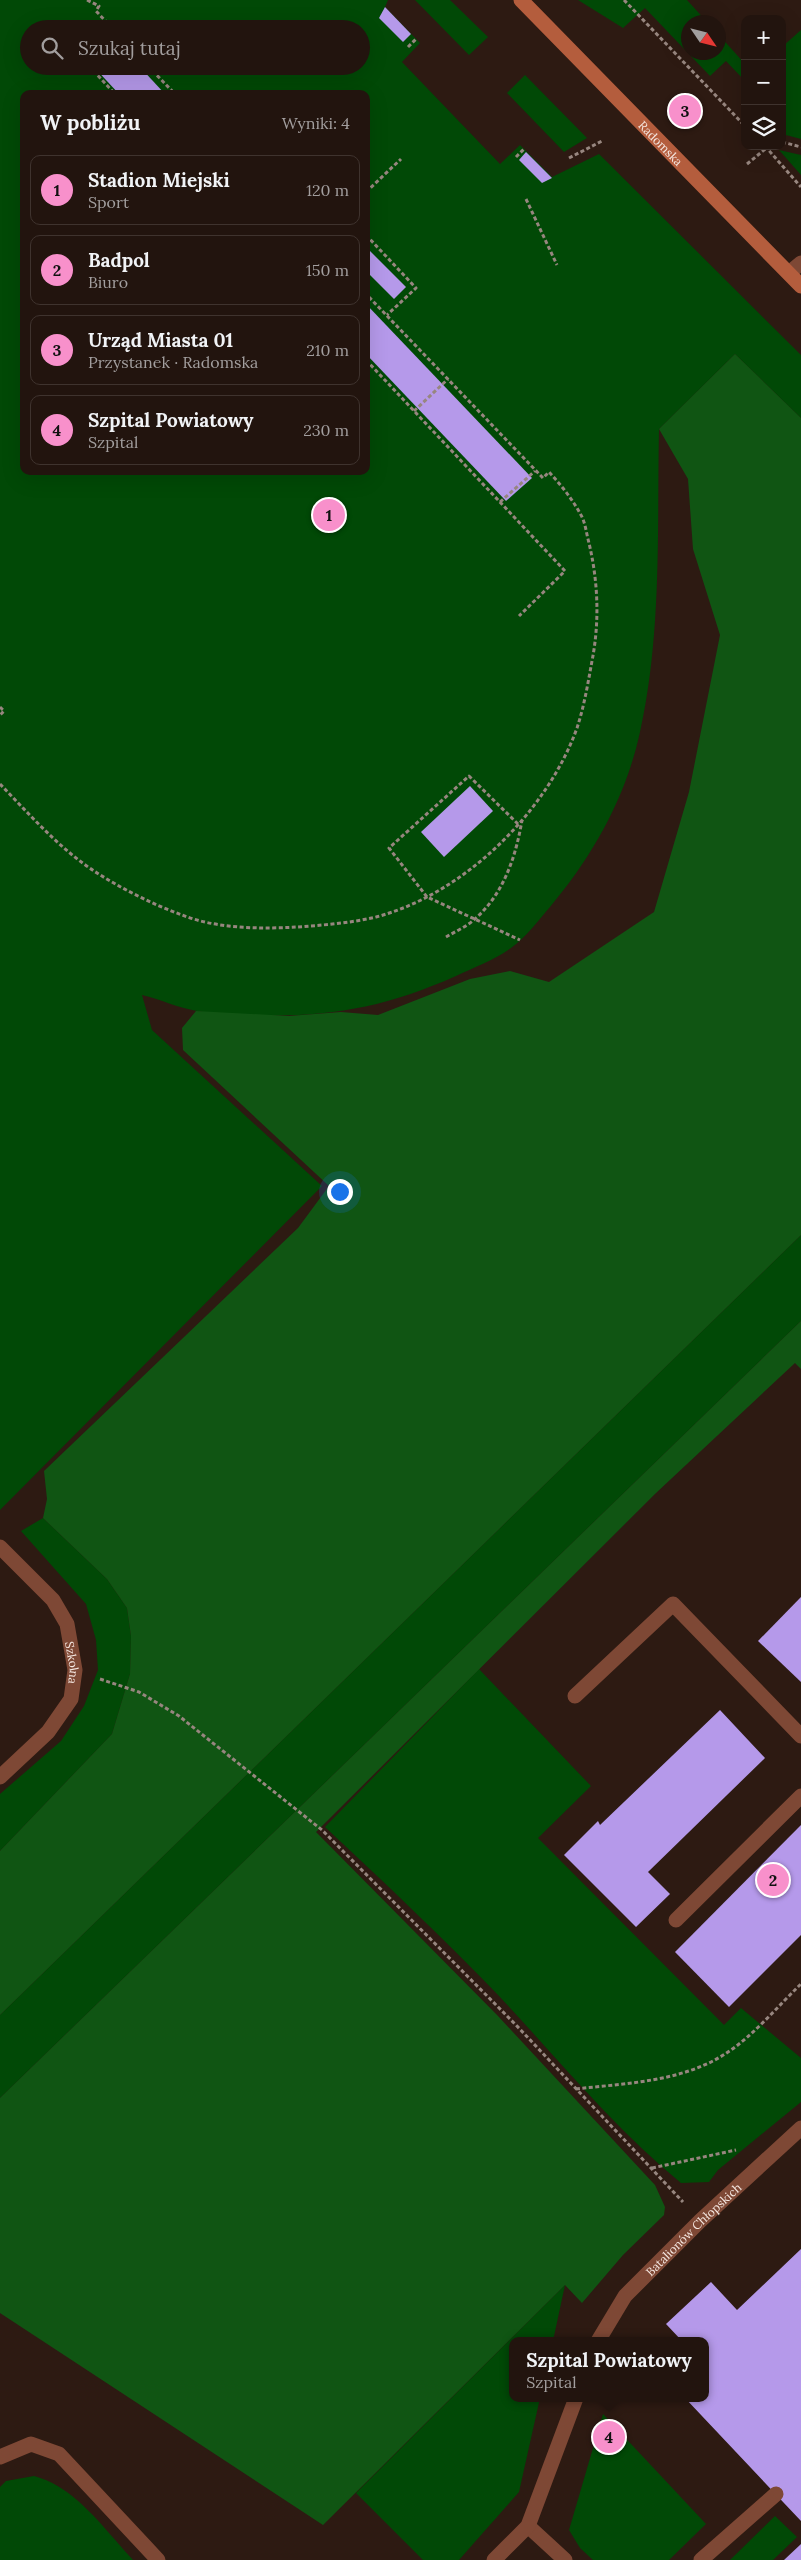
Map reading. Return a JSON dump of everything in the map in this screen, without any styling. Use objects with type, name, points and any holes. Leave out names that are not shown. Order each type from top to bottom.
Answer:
[{"type":"street","name":"Radomska","points":[[521,0],[801,286]]},
{"type":"street","points":[[789,273],[801,263]]},
{"type":"street","name":"Szkolna","points":[[0,1547],[53,1600],[67,1624],[75,1670],[71,1699],[48,1732],[0,1777]]},
{"type":"street","points":[[575,1696],[672,1604],[801,1736]]},
{"type":"street","points":[[676,1920],[801,1796]]},
{"type":"street","name":"Batalionów Chłopskich","points":[[600,2337],[625,2296],[700,2221],[801,2128]]},
{"type":"street","points":[[494,2560],[528,2526],[574,2402]]},
{"type":"street","points":[[0,2458],[31,2444],[59,2454],[158,2560]]},
{"type":"street","points":[[701,2560],[776,2494]]},
{"type":"street","points":[[528,2526],[566,2560]]},
{"type":"path","points":[[87,0],[99,6],[96,11],[104,20]]},
{"type":"path","points":[[624,0],[741,122]]},
{"type":"path","points":[[408,47],[416,39]]},
{"type":"path","points":[[97,75],[111,90]]},
{"type":"path","points":[[157,75],[171,90]]},
{"type":"path","points":[[569,158],[602,141]]},
{"type":"path","points":[[786,143],[801,147]]},
{"type":"path","points":[[516,157],[524,149]]},
{"type":"path","points":[[747,164],[763,150]]},
{"type":"path","points":[[770,150],[801,187]]},
{"type":"path","points":[[370,188],[401,158]]},
{"type":"path","points":[[526,199],[557,265]]},
{"type":"path","points":[[370,239],[416,288],[387,315]]},
{"type":"path","points":[[0,784],[55,838],[93,870],[183,916],[231,926],[270,928],[319,926],[377,917],[427,897],[460,878],[482,860],[522,820],[552,779],[576,728],[597,635],[594,562],[582,516],[550,472],[543,478],[535,471],[370,298]]},
{"type":"path","points":[[370,364],[566,571],[519,616]]},
{"type":"path","points":[[414,411],[448,379]]},
{"type":"path","points":[[500,502],[535,471]]},
{"type":"path","points":[[0,707],[4,711],[0,715]]},
{"type":"path","points":[[518,824],[469,776],[389,848],[427,897],[520,940]]},
{"type":"path","points":[[446,937],[475,920],[503,884],[518,846],[522,820]]},
{"type":"path","points":[[95,1677],[139,1692],[179,1716],[322,1830],[482,1990],[700,2221]]},
{"type":"path","points":[[576,2089],[645,2082],[677,2075],[707,2063],[728,2052],[801,1984]]},
{"type":"path","points":[[652,2168],[744,2148]]},
{"type":"green space","points":[[0,0],[388,0],[385,7],[420,43],[402,62],[500,164],[520,145],[552,177],[599,154],[801,355],[801,418],[735,354],[659,429],[655,619],[647,695],[634,756],[617,802],[594,846],[566,888],[532,929],[505,952],[456,976],[404,996],[355,1009],[304,1015],[209,1013],[183,1008],[142,995],[152,1030],[322,1186],[0,1510]]},
{"type":"green space","points":[[415,0],[450,0],[488,37],[469,55]]},
{"type":"green space","points":[[578,0],[687,0],[701,15],[681,15],[681,46],[645,8],[623,28]]},
{"type":"green space","points":[[801,30],[801,139],[786,135],[786,43]]},
{"type":"green space","points":[[726,43],[741,60],[741,77],[726,61],[710,76],[695,60],[726,60]]},
{"type":"green space","points":[[525,75],[587,138],[564,152],[507,93]]},
{"type":"green space","points":[[779,150],[801,155],[801,175]]},
{"type":"green space","points":[[735,354],[801,418],[801,1235],[0,2015],[0,1851],[112,1734],[130,1674],[131,1636],[127,1608],[107,1579],[43,1518],[47,1499],[44,1471],[298,1228],[329,1186],[183,1050],[182,1028],[196,1011],[289,1016],[341,1012],[378,1015],[470,979],[510,971],[549,982],[654,912],[689,792],[720,635],[693,549],[688,479],[659,429]]},
{"type":"green space","points":[[801,1235],[801,1321],[0,2098],[0,2015]]},
{"type":"green space","points":[[801,1321],[801,1369],[795,1363],[656,1493],[316,1832],[498,2016],[655,2185],[665,2207],[664,2215],[623,2255],[582,2303],[565,2285],[513,2337],[509,2337],[509,2341],[323,2525],[0,2313],[0,2098]]},
{"type":"green space","points":[[43,1518],[107,1579],[127,1608],[131,1636],[130,1674],[112,1734],[0,1851],[0,1794],[61,1741],[84,1706],[98,1670],[96,1640],[86,1604],[21,1531]]},
{"type":"green space","points":[[479,1669],[591,1786],[538,1838],[724,2025],[741,2008],[801,2058],[801,2102],[718,2170],[709,2182],[681,2183],[656,2162],[587,2092],[478,1974],[325,1827]]},
{"type":"green space","points":[[565,2285],[554,2337],[513,2337]]},
{"type":"green space","points":[[509,2341],[509,2402],[539,2402],[519,2492],[459,2560],[423,2560],[356,2493]]},
{"type":"green space","points":[[603,2414],[706,2524],[669,2560],[593,2560],[580,2548],[569,2530]]},
{"type":"green space","points":[[34,2476],[49,2481],[76,2499],[133,2560],[0,2560],[0,2487],[6,2481]]},
{"type":"green space","points":[[775,2516],[797,2537],[773,2560],[730,2560]]},
{"type":"building","points":[[385,7],[411,34],[403,42],[379,18]]},
{"type":"building","points":[[101,75],[147,75],[161,90],[115,90]]},
{"type":"building","points":[[526,152],[552,178],[542,183],[519,160]]},
{"type":"building","points":[[370,251],[406,287],[394,299],[370,275]]},
{"type":"building","points":[[370,308],[532,478],[506,501],[370,358]]},
{"type":"building","points":[[470,786],[493,811],[444,857],[421,832]]},
{"type":"building","points":[[801,1597],[801,1682],[758,1641]]},
{"type":"building","points":[[720,1710],[765,1758],[648,1872],[670,1894],[636,1927],[564,1855],[598,1821],[600,1825]]},
{"type":"building","points":[[801,1825],[801,1935],[729,2007],[675,1952]]},
{"type":"building","points":[[801,2249],[801,2521],[689,2402],[709,2402],[709,2337],[678,2337],[666,2324],[711,2282],[737,2310]]},
{"type":"building","points":[[801,2544],[801,2560],[784,2560]]},
{"type":"place","name":"Urząd Miasta 01","points":[[685,111]]},
{"type":"place","name":"Stadion Miejski","points":[[329,515]]},
{"type":"place","name":"Badpol","points":[[773,1880]]},
{"type":"place","name":"Szpital Powiatowy","points":[[609,2437]]}]
